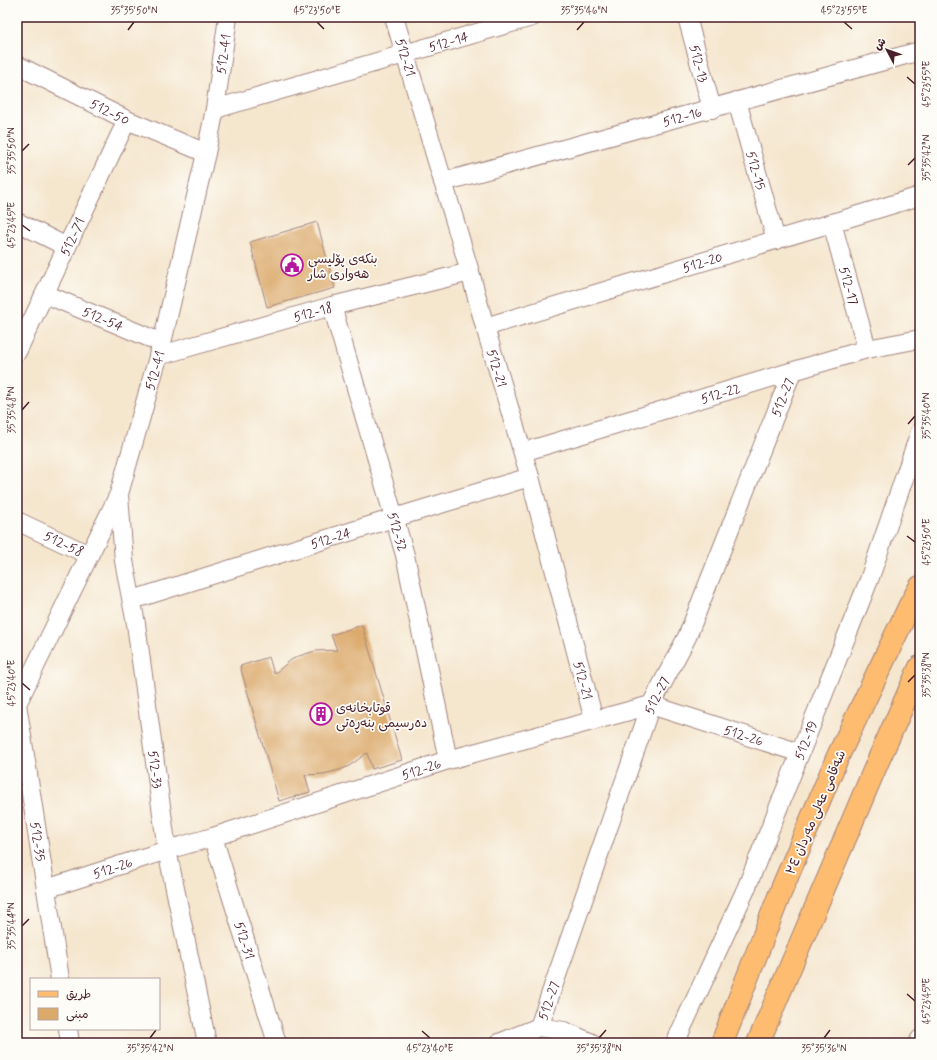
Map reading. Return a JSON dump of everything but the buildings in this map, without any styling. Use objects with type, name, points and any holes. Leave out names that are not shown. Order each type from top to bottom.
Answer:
[{"type":"main road","name":"شەقامی عەلی مەردان ٣٤","points":[[722,1043],[780,892],[838,756],[920,587]]},
{"type":"main road","points":[[758,1043],[878,761],[920,667]]},
{"type":"street","name":"512-21","points":[[394,17],[408,52],[485,327],[523,452],[594,720]]},
{"type":"street","name":"512-14","points":[[215,109],[532,17]]},
{"type":"street","name":"512-13","points":[[687,17],[712,109]]},
{"type":"street","name":"512-41","points":[[17,704],[119,494],[160,350],[206,153],[215,109],[225,18]]},
{"type":"street","name":"512-16","points":[[444,182],[920,51]]},
{"type":"street","name":"512-50","points":[[17,65],[127,120],[206,153]]},
{"type":"street","name":"512-15","points":[[737,101],[776,240]]},
{"type":"street","name":"512-71","points":[[17,352],[127,120]]},
{"type":"street","name":"512-20","points":[[485,327],[920,196]]},
{"type":"street","points":[[17,222],[67,247]]},
{"type":"street","name":"512-17","points":[[832,223],[867,349]]},
{"type":"street","name":"512-18","points":[[160,350],[470,272]]},
{"type":"street","name":"512-54","points":[[45,294],[160,350]]},
{"type":"street","name":"512-32","points":[[332,306],[405,555],[448,760]]},
{"type":"street","name":"512-22","points":[[523,452],[867,349],[920,339]]},
{"type":"street","name":"512-27","points":[[539,1027],[651,705],[687,637],[792,372]]},
{"type":"street","name":"512-19","points":[[675,1043],[746,889],[869,580],[920,432]]},
{"type":"street","name":"512-24","points":[[132,600],[530,477]]},
{"type":"street","name":"512-33","points":[[119,494],[124,561],[132,600],[167,850],[207,1043]]},
{"type":"street","name":"512-58","points":[[17,520],[90,555]]},
{"type":"street","name":"512-35","points":[[17,704],[60,978]]},
{"type":"street","name":"512-26","points":[[46,889],[167,850],[213,837],[448,760],[651,705],[800,753]]},
{"type":"street","name":"512-31","points":[[213,837],[277,1043]]},
{"type":"street","points":[[499,1043],[539,1027],[564,1031],[592,1043]]},
{"type":"street","points":[[68,1030],[70,1043]]},
{"type":"street","points":[[918,1043],[920,1039]]},
{"type":"place","name":"بنکەی پۆلیسی هەواری شار","points":[[292,265]]},
{"type":"place","name":"قوتابخانەی دەرسیمی بنەڕەتی","points":[[321,714]]}]
